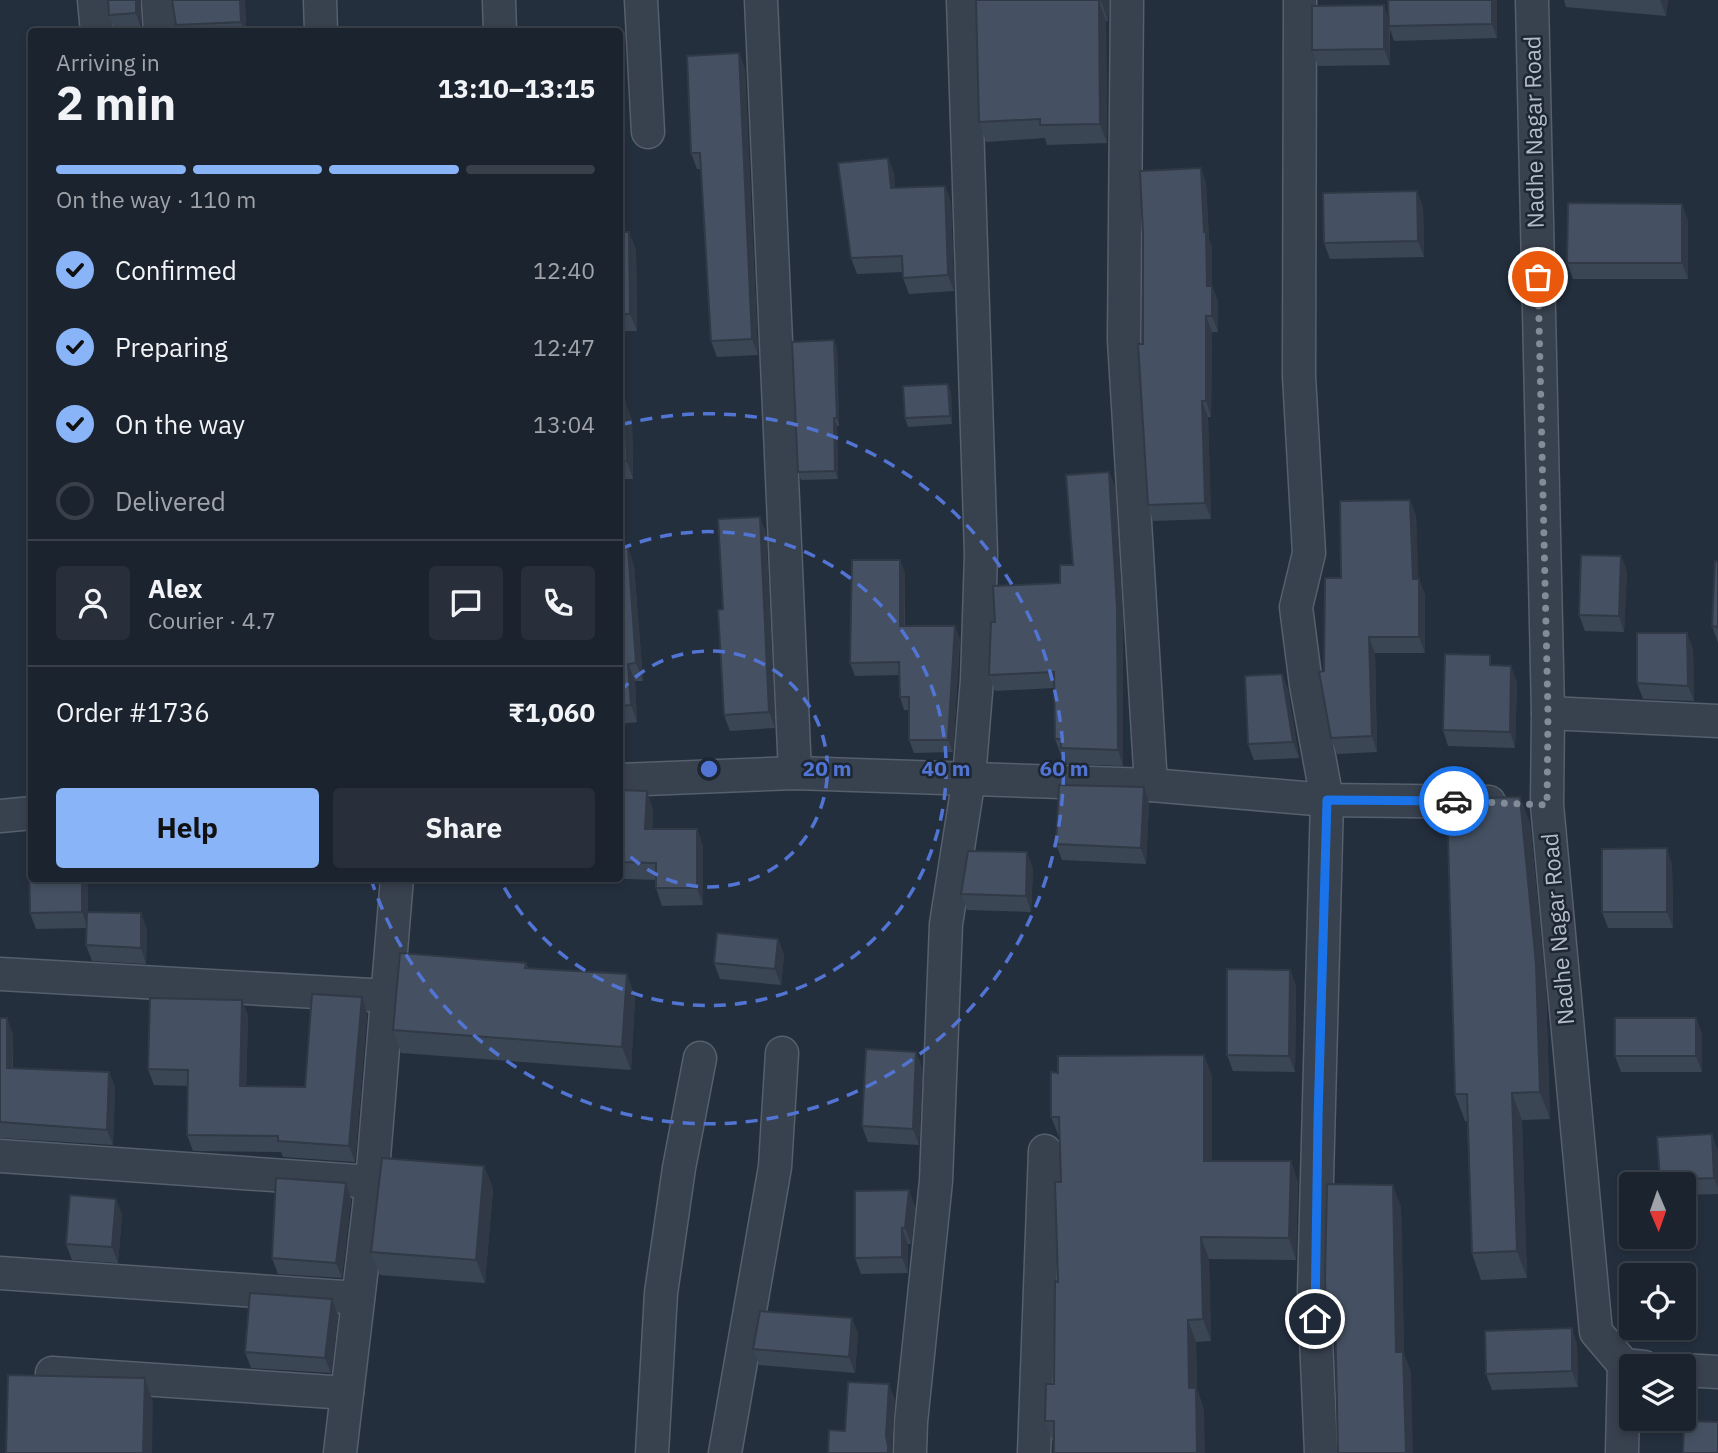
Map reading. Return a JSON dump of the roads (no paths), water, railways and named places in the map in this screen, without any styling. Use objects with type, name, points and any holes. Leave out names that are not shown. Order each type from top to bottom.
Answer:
[{"type":"street","points":[[94,0],[97,28]]},
{"type":"street","points":[[158,0],[160,28]]},
{"type":"street","points":[[320,0],[321,28]]},
{"type":"street","points":[[499,0],[500,28]]},
{"type":"street","points":[[641,0],[648,132]]},
{"type":"street","points":[[761,0],[795,772]]},
{"type":"street","points":[[911,1453],[911,1422],[936,1181],[946,924],[969,778],[977,680],[981,554],[977,369],[962,0]]},
{"type":"street","points":[[1127,0],[1124,340],[1151,785]]},
{"type":"street","points":[[1300,0],[1299,376],[1309,554],[1296,607],[1306,685],[1327,800],[1314,1292],[1321,1453]]},
{"type":"street","name":"Nadhe Nagar Road","points":[[1532,0],[1548,713],[1547,805],[1596,1332],[1621,1354]]},
{"type":"street","points":[[1548,713],[1718,721]]},
{"type":"street","points":[[623,780],[795,772],[1151,785],[1327,800],[1445,800],[1547,805]]},
{"type":"street","points":[[0,816],[28,813]]},
{"type":"street","points":[[340,1453],[372,1182],[397,882]]},
{"type":"street","points":[[0,974],[388,996]]},
{"type":"street","points":[[725,1453],[775,1167],[782,1053]]},
{"type":"street","points":[[652,1453],[661,1293],[679,1168],[700,1058]]},
{"type":"street","points":[[1034,1453],[1045,1151]]},
{"type":"street","points":[[0,1156],[372,1182]]},
{"type":"street","points":[[0,1273],[358,1297]]},
{"type":"street","points":[[1696,1371],[1718,1372]]},
{"type":"street","points":[[52,1373],[347,1393]]},
{"type":"street","points":[[1622,1453],[1625,1431]]}]
